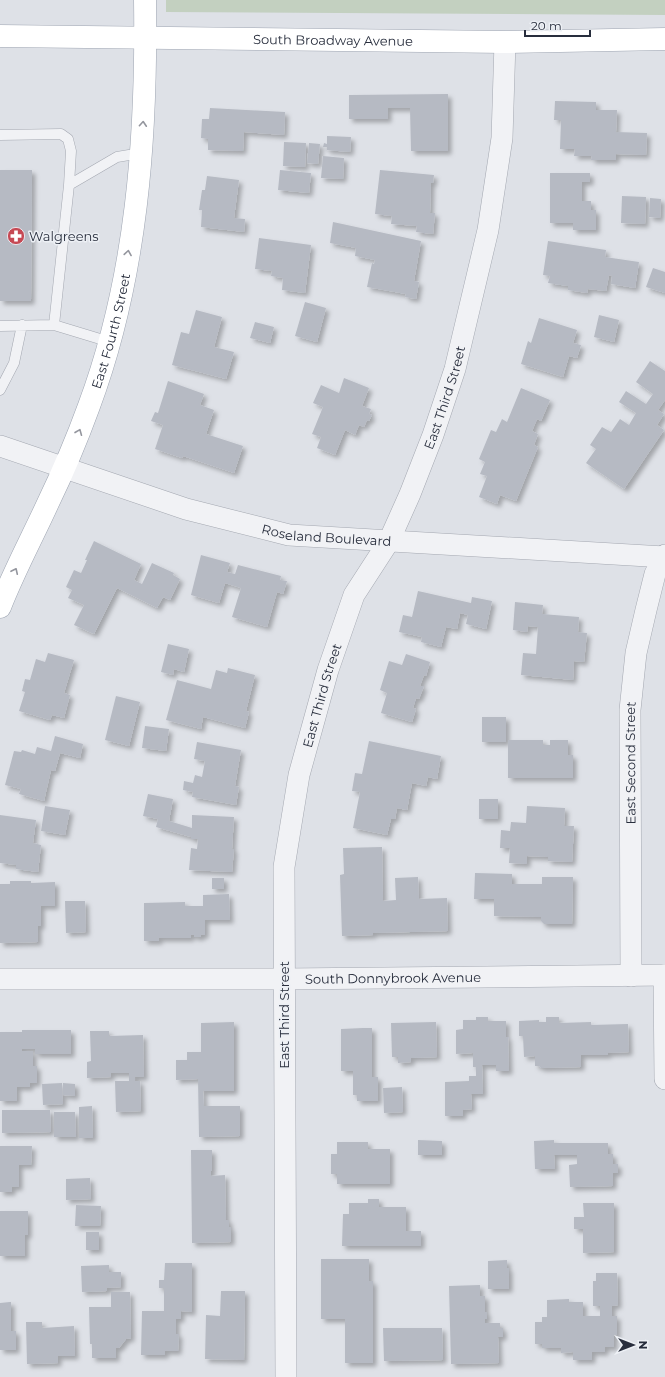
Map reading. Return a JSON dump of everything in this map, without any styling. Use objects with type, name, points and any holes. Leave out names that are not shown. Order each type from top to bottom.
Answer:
[{"type":"main road","name":"East Fourth Street","points":[[0,607],[64,468],[89,407],[110,342],[128,256],[141,153],[145,106],[145,0]]},
{"type":"main road","name":"South Broadway Avenue","points":[[0,36],[504,42],[665,40]]},
{"type":"street","name":"East Third Street","points":[[286,1377],[284,867],[299,775],[328,670],[354,595],[389,541],[410,494],[455,369],[488,230],[502,138],[504,42]]},
{"type":"street","name":"Roseland Boulevard","points":[[0,446],[186,509],[289,535],[665,556]]},
{"type":"street","name":"East Second Street","points":[[631,976],[630,710],[636,653],[644,617],[655,574],[665,556]]},
{"type":"street","name":"South Donnybrook Avenue","points":[[0,980],[665,975]]},
{"type":"street","points":[[665,975],[665,1079]]},
{"type":"lane","points":[[0,135],[62,134],[68,139],[71,151],[69,185],[54,326]]},
{"type":"lane","points":[[69,185],[117,157],[141,153]]},
{"type":"lane","points":[[0,326],[54,326],[110,342]]},
{"type":"lane","points":[[0,390],[14,363],[22,326]]},
{"type":"green space","points":[[166,0],[665,0],[665,15],[166,12]]},
{"type":"building","points":[[448,94],[448,151],[411,151],[410,108],[388,108],[388,119],[349,119],[349,95]]},
{"type":"building","points":[[555,101],[596,102],[596,110],[617,110],[616,132],[647,133],[646,155],[616,154],[616,160],[591,160],[592,156],[574,156],[575,149],[560,149],[561,120],[554,120]]},
{"type":"building","points":[[210,108],[285,112],[284,135],[244,132],[243,151],[208,150],[208,139],[201,138],[202,119],[209,119]]},
{"type":"building","points":[[327,136],[351,137],[350,152],[327,150],[327,147],[323,147],[324,143],[327,144]]},
{"type":"building","points":[[284,142],[306,143],[305,167],[283,166]]},
{"type":"building","points":[[309,143],[320,144],[318,164],[307,163]]},
{"type":"building","points":[[323,156],[344,158],[343,179],[321,178]]},
{"type":"building","name":"Walgreens","points":[[0,170],[32,170],[31,301],[0,301]]},
{"type":"building","points":[[280,170],[311,173],[309,193],[278,190]]},
{"type":"building","points":[[380,170],[434,175],[433,183],[431,183],[430,213],[435,213],[433,234],[416,232],[417,226],[391,224],[392,216],[375,214]]},
{"type":"building","points":[[550,173],[590,173],[590,182],[582,182],[582,201],[591,201],[591,210],[596,210],[596,230],[573,230],[573,223],[550,223]]},
{"type":"building","points":[[207,176],[239,180],[234,218],[245,219],[244,232],[201,227],[202,210],[199,210],[202,190],[205,190]]},
{"type":"building","points":[[622,196],[646,197],[645,224],[621,223]]},
{"type":"building","points":[[650,198],[661,199],[660,218],[649,217]]},
{"type":"building","points":[[333,222],[421,241],[414,281],[419,282],[416,299],[405,297],[406,294],[367,287],[372,263],[374,264],[375,260],[355,256],[356,248],[330,243]]},
{"type":"building","points":[[259,238],[311,245],[305,293],[282,290],[283,278],[271,276],[272,271],[255,269]]},
{"type":"building","points":[[548,241],[606,250],[605,257],[639,262],[635,288],[611,284],[612,276],[609,275],[606,291],[588,289],[587,293],[568,290],[568,286],[548,283],[550,276],[543,275]]},
{"type":"building","points":[[653,268],[665,272],[665,293],[646,287]]},
{"type":"building","points":[[305,302],[326,308],[317,342],[295,336]]},
{"type":"building","points":[[196,310],[222,317],[214,347],[234,352],[226,379],[172,365],[181,332],[189,334]]},
{"type":"building","points":[[599,315],[619,320],[614,342],[594,337]]},
{"type":"building","points":[[539,318],[577,330],[573,343],[581,345],[577,358],[569,356],[563,377],[521,364],[528,341],[531,343]]},
{"type":"building","points":[[255,322],[274,327],[270,343],[250,338]]},
{"type":"building","points":[[650,361],[665,371],[665,400],[658,410],[664,414],[657,425],[664,430],[624,489],[586,463],[596,449],[590,445],[602,427],[611,432],[620,419],[629,425],[636,413],[619,402],[626,391],[646,404],[653,394],[636,382]]},
{"type":"building","points":[[344,378],[369,388],[362,406],[371,409],[369,414],[372,415],[369,421],[367,420],[364,427],[359,425],[355,435],[345,430],[335,455],[317,448],[321,437],[312,434],[323,407],[313,403],[321,385],[339,393]]},
{"type":"building","points":[[168,381],[204,394],[200,405],[214,410],[206,434],[243,446],[234,473],[183,456],[182,458],[155,449],[163,425],[151,421],[155,412],[158,413]]},
{"type":"building","points":[[521,388],[550,400],[541,421],[537,419],[532,431],[538,434],[534,445],[538,447],[516,501],[500,495],[497,504],[479,497],[487,476],[480,474],[485,462],[479,459],[491,430],[496,432],[502,419],[507,422]]},
{"type":"building","points":[[94,541],[141,564],[134,580],[142,584],[152,563],[174,573],[173,575],[180,579],[170,600],[163,597],[157,608],[117,588],[94,634],[74,625],[84,605],[68,598],[72,590],[66,587],[74,570],[81,573]]},
{"type":"building","points":[[201,555],[230,563],[227,572],[235,574],[238,565],[281,576],[280,580],[287,581],[283,594],[277,592],[267,627],[232,617],[241,588],[225,583],[219,603],[191,595]]},
{"type":"building","points":[[418,591],[471,603],[472,597],[492,601],[486,629],[466,624],[468,615],[460,613],[457,629],[446,627],[441,647],[421,642],[422,637],[399,632],[403,615],[412,617]]},
{"type":"building","points":[[515,602],[543,605],[542,614],[579,617],[578,632],[587,633],[584,662],[574,661],[573,680],[521,675],[523,653],[536,654],[538,627],[528,626],[527,632],[513,630]]},
{"type":"building","points":[[168,644],[189,649],[184,672],[174,669],[173,675],[161,672]]},
{"type":"building","points":[[48,653],[74,660],[64,693],[70,695],[64,718],[52,715],[50,720],[19,711],[25,692],[22,691],[25,679],[30,680],[36,659],[45,662]]},
{"type":"building","points":[[406,654],[430,662],[426,676],[424,675],[420,686],[424,686],[419,699],[416,698],[413,708],[416,709],[412,722],[381,713],[387,693],[380,690],[389,661],[402,665]]},
{"type":"building","points":[[228,668],[255,675],[246,711],[249,712],[245,728],[203,717],[201,729],[166,720],[177,680],[211,689],[216,670],[227,673]]},
{"type":"building","points":[[116,696],[140,702],[129,746],[105,740]]},
{"type":"building","points":[[482,717],[506,717],[506,742],[482,742]]},
{"type":"building","points":[[145,726],[169,729],[166,751],[142,748]]},
{"type":"building","points":[[55,736],[83,744],[80,758],[60,753],[55,771],[51,770],[44,801],[19,794],[21,789],[5,785],[14,751],[21,752],[22,750],[35,754],[37,747],[51,751]]},
{"type":"building","points":[[508,740],[543,740],[543,745],[550,745],[550,740],[568,740],[568,755],[573,755],[573,778],[508,778]]},
{"type":"building","points":[[369,741],[441,756],[437,779],[428,777],[426,786],[412,783],[407,810],[397,808],[395,819],[391,819],[387,835],[353,828],[360,792],[352,791],[355,773],[362,774]]},
{"type":"building","points":[[197,742],[241,750],[235,786],[239,787],[236,805],[192,797],[193,792],[183,790],[184,781],[193,783],[195,775],[202,777],[205,761],[194,759]]},
{"type":"building","points":[[148,794],[173,799],[169,821],[192,828],[192,815],[234,817],[232,872],[189,870],[191,848],[197,849],[198,839],[191,839],[191,837],[156,827],[158,819],[143,816]]},
{"type":"building","points":[[479,799],[498,799],[498,819],[479,819]]},
{"type":"building","points":[[45,806],[70,810],[65,835],[41,831]]},
{"type":"building","points":[[527,806],[565,808],[564,826],[574,826],[572,862],[548,861],[548,857],[527,856],[527,864],[509,863],[510,848],[500,848],[501,830],[510,831],[511,822],[526,823]]},
{"type":"building","points":[[0,815],[36,820],[33,843],[41,845],[38,872],[16,869],[16,865],[0,863]]},
{"type":"building","points":[[382,847],[383,901],[396,900],[395,878],[418,877],[419,899],[447,898],[448,931],[373,933],[373,935],[342,936],[340,875],[344,874],[343,848]]},
{"type":"building","points":[[475,873],[512,874],[512,884],[542,884],[542,877],[573,877],[572,924],[544,924],[541,921],[541,917],[494,916],[494,899],[474,899]]},
{"type":"building","points":[[212,878],[224,878],[224,889],[212,889]]},
{"type":"building","points":[[10,881],[31,881],[31,883],[55,882],[55,906],[41,906],[41,926],[38,926],[38,942],[0,943],[0,884],[10,884]]},
{"type":"building","points":[[229,894],[230,920],[205,920],[205,935],[201,935],[201,937],[194,937],[194,935],[191,935],[191,938],[159,938],[159,941],[144,941],[144,903],[185,902],[185,906],[203,906],[203,895]]},
{"type":"building","points":[[65,901],[85,901],[86,932],[66,933]]},
{"type":"building","points":[[476,1017],[488,1017],[488,1021],[506,1021],[509,1071],[496,1071],[496,1065],[482,1065],[483,1094],[471,1094],[472,1109],[463,1110],[463,1116],[445,1116],[445,1082],[469,1081],[469,1076],[476,1076],[476,1067],[473,1067],[473,1053],[456,1054],[456,1030],[463,1029],[463,1020],[476,1020]]},
{"type":"building","points":[[546,1017],[559,1017],[559,1023],[591,1022],[591,1025],[628,1024],[629,1052],[608,1053],[608,1055],[581,1055],[581,1067],[541,1068],[539,1066],[535,1066],[535,1056],[524,1057],[523,1036],[519,1036],[519,1021],[539,1020],[539,1022],[546,1022]]},
{"type":"building","points":[[234,1022],[234,1091],[203,1091],[204,1106],[240,1106],[240,1136],[199,1137],[198,1079],[176,1080],[176,1060],[187,1060],[187,1052],[201,1052],[201,1023]]},
{"type":"building","points":[[436,1022],[437,1057],[411,1058],[411,1062],[398,1063],[398,1057],[392,1057],[391,1023]]},
{"type":"building","points":[[372,1028],[372,1077],[378,1077],[378,1101],[357,1101],[357,1095],[353,1095],[353,1071],[341,1071],[341,1029]]},
{"type":"building","points":[[22,1030],[71,1030],[71,1054],[35,1054],[35,1049],[22,1049],[22,1051],[33,1051],[33,1066],[37,1066],[37,1083],[30,1083],[30,1087],[17,1087],[17,1101],[0,1101],[0,1032],[22,1032]]},
{"type":"building","points":[[90,1031],[109,1031],[109,1036],[143,1035],[144,1077],[135,1077],[135,1081],[140,1081],[141,1111],[116,1112],[115,1081],[129,1081],[129,1073],[111,1073],[111,1077],[87,1078],[87,1062],[91,1061]]},
{"type":"building","points":[[62,1083],[63,1104],[43,1105],[42,1084]]},
{"type":"building","points":[[63,1083],[75,1084],[75,1096],[63,1095]]},
{"type":"building","points":[[402,1087],[403,1112],[384,1113],[383,1088]]},
{"type":"building","points":[[92,1106],[93,1138],[79,1138],[79,1107]]},
{"type":"building","points":[[2,1110],[50,1110],[51,1132],[2,1133]]},
{"type":"building","points":[[54,1112],[75,1112],[76,1137],[54,1137]]},
{"type":"building","points":[[418,1140],[442,1141],[442,1155],[418,1155]]},
{"type":"building","points":[[554,1140],[554,1143],[608,1143],[608,1154],[613,1154],[613,1164],[618,1164],[618,1173],[613,1173],[613,1186],[570,1187],[569,1165],[577,1164],[577,1155],[554,1155],[555,1169],[535,1169],[534,1141]]},
{"type":"building","points":[[337,1142],[368,1142],[368,1149],[390,1149],[390,1184],[337,1184],[337,1174],[331,1174],[331,1154],[337,1154]]},
{"type":"building","points":[[0,1146],[32,1146],[31,1165],[19,1165],[19,1187],[12,1187],[12,1192],[0,1192]]},
{"type":"building","points":[[191,1150],[212,1150],[211,1176],[225,1175],[226,1220],[229,1220],[229,1227],[231,1227],[231,1242],[192,1243]]},
{"type":"building","points":[[90,1178],[91,1199],[66,1200],[66,1179]]},
{"type":"building","points":[[368,1199],[379,1199],[379,1207],[406,1207],[406,1231],[421,1231],[421,1246],[342,1246],[343,1214],[349,1214],[349,1203],[368,1203]]},
{"type":"building","points":[[583,1203],[614,1203],[614,1252],[583,1253],[583,1229],[574,1229],[574,1217],[584,1217]]},
{"type":"building","points":[[76,1205],[101,1206],[100,1226],[75,1226]]},
{"type":"building","points":[[0,1211],[28,1211],[28,1235],[25,1235],[25,1256],[0,1256]]},
{"type":"building","points":[[86,1232],[99,1232],[99,1250],[86,1250]]},
{"type":"building","points":[[321,1259],[369,1259],[369,1281],[373,1281],[373,1363],[345,1363],[345,1319],[321,1319]]},
{"type":"building","points":[[507,1260],[507,1268],[509,1268],[509,1289],[488,1289],[488,1261]]},
{"type":"building","points":[[165,1263],[192,1263],[192,1312],[181,1311],[181,1319],[176,1319],[176,1334],[179,1334],[178,1351],[165,1351],[165,1355],[141,1355],[142,1311],[164,1311],[164,1288],[159,1288],[159,1280],[164,1280]]},
{"type":"building","points":[[109,1265],[109,1272],[121,1272],[121,1287],[107,1288],[107,1291],[82,1292],[81,1266]]},
{"type":"building","points":[[596,1273],[617,1273],[618,1305],[612,1306],[612,1316],[617,1316],[617,1335],[614,1335],[614,1347],[605,1347],[605,1352],[592,1352],[592,1360],[573,1360],[573,1352],[561,1353],[561,1348],[542,1348],[542,1344],[535,1344],[535,1322],[542,1322],[542,1317],[547,1317],[547,1300],[569,1299],[569,1302],[583,1302],[583,1316],[600,1316],[600,1306],[593,1306],[593,1281],[596,1281]]},
{"type":"building","points":[[480,1285],[480,1296],[485,1296],[485,1312],[487,1312],[487,1319],[485,1319],[485,1323],[500,1323],[500,1328],[503,1328],[503,1337],[498,1337],[499,1363],[451,1364],[449,1286]]},
{"type":"building","points":[[221,1291],[245,1291],[244,1360],[205,1359],[206,1315],[220,1316]]},
{"type":"building","points":[[111,1292],[130,1292],[131,1338],[126,1339],[119,1348],[116,1348],[116,1358],[92,1358],[89,1307],[111,1307]]},
{"type":"building","points":[[11,1302],[11,1331],[16,1331],[16,1350],[0,1350],[0,1303]]},
{"type":"building","points":[[26,1322],[42,1322],[42,1328],[74,1326],[75,1356],[58,1356],[58,1363],[27,1364]]},
{"type":"building","points":[[383,1328],[442,1328],[443,1360],[384,1361]]},
{"type":"place","name":"Walgreens","points":[[16,236]]}]
